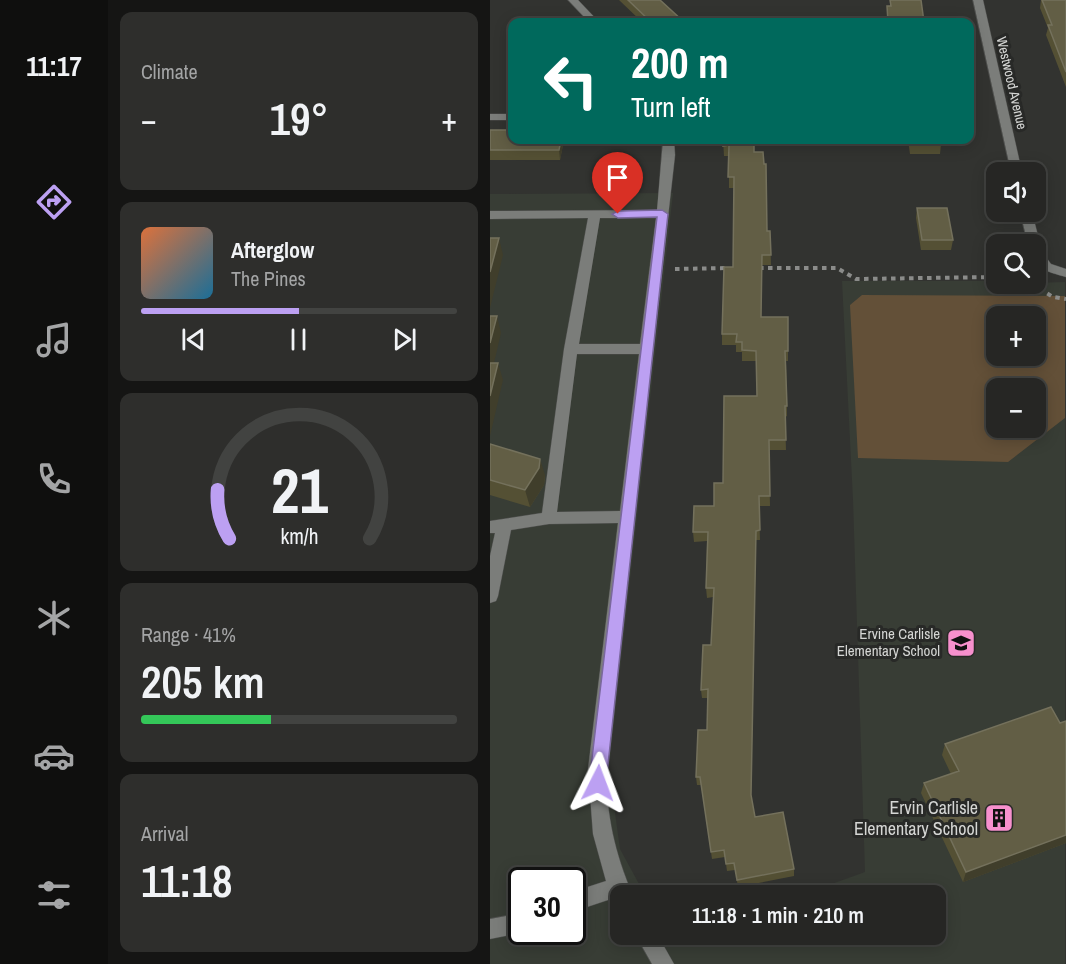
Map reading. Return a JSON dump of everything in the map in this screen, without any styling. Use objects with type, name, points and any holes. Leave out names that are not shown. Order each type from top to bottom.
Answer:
[{"type":"street","points":[[573,0],[590,18]]},
{"type":"street","name":"Westwood Avenue","points":[[978,0],[1015,162]]},
{"type":"street","points":[[490,117],[508,117]]},
{"type":"street","points":[[619,885],[604,841],[597,797],[598,769],[669,144]]},
{"type":"street","points":[[549,518],[571,349],[595,214]]},
{"type":"street","points":[[490,215],[662,214]]},
{"type":"street","points":[[1046,266],[1066,273]]},
{"type":"street","points":[[571,349],[647,349]]},
{"type":"street","points":[[490,596],[497,526],[549,518],[627,517]]},
{"type":"street","points":[[586,899],[610,893]]},
{"type":"street","points":[[490,929],[508,926]]},
{"type":"street","points":[[652,945],[664,964]]},
{"type":"path","points":[[656,269],[735,268]]},
{"type":"path","points":[[758,268],[837,268],[856,279],[986,278]]},
{"type":"path","points":[[1046,293],[1053,297],[1066,299]]},
{"type":"shaded area","points":[[673,193],[609,769],[620,849],[640,885],[610,885],[610,945],[946,945],[946,885],[829,885],[865,872],[853,500],[842,281],[986,281],[986,294],[1046,294],[1046,283],[1065,282],[1065,964],[490,964],[490,194]]},
{"type":"shaded area","points":[[862,295],[1065,296],[1065,418],[1046,433],[1046,378],[986,378],[986,438],[1039,438],[1008,462],[858,458],[850,305]]},
{"type":"building","points":[[628,0],[660,0],[680,18],[647,18]]},
{"type":"building","points":[[890,0],[921,0],[923,18],[888,18],[887,6],[891,6]]},
{"type":"building","points":[[1042,0],[1066,0],[1066,72],[1048,25],[1052,25]]},
{"type":"building","points":[[490,130],[508,130],[508,144],[560,144],[559,150],[490,150]]},
{"type":"building","points":[[723,144],[754,144],[754,152],[763,152],[764,164],[766,164],[767,231],[770,231],[771,255],[762,255],[761,317],[788,317],[788,351],[785,351],[786,440],[769,440],[770,496],[759,496],[760,530],[756,531],[751,795],[755,817],[783,812],[794,869],[737,880],[734,863],[726,864],[724,850],[711,852],[700,777],[696,777],[698,730],[707,730],[708,689],[701,690],[703,645],[711,645],[714,588],[706,588],[708,532],[693,532],[694,506],[714,506],[714,483],[723,483],[724,396],[757,396],[756,351],[742,350],[742,342],[736,342],[737,334],[722,334],[724,267],[733,267],[734,177],[728,177],[729,145],[723,146]]},
{"type":"building","points":[[917,208],[947,208],[953,240],[922,240]]},
{"type":"building","points":[[490,238],[499,238],[490,272]]},
{"type":"building","points":[[490,316],[497,316],[490,343]]},
{"type":"building","points":[[490,363],[498,363],[490,396]]},
{"type":"building","points":[[490,444],[540,459],[539,468],[525,490],[490,480]]},
{"type":"building","name":"Ervin Carlisle Elementary School","points":[[1051,707],[1060,723],[1066,721],[1066,835],[966,872],[924,783],[959,771],[945,744]]},
{"type":"place","name":"Ervine Carlisle Elementary School","points":[[961,643]]},
{"type":"place","name":"Ervin Carlisle Elementary School","points":[[999,818]]},
{"type":"route","points":[[598,783],[600,746],[662,214],[618,214]]}]
